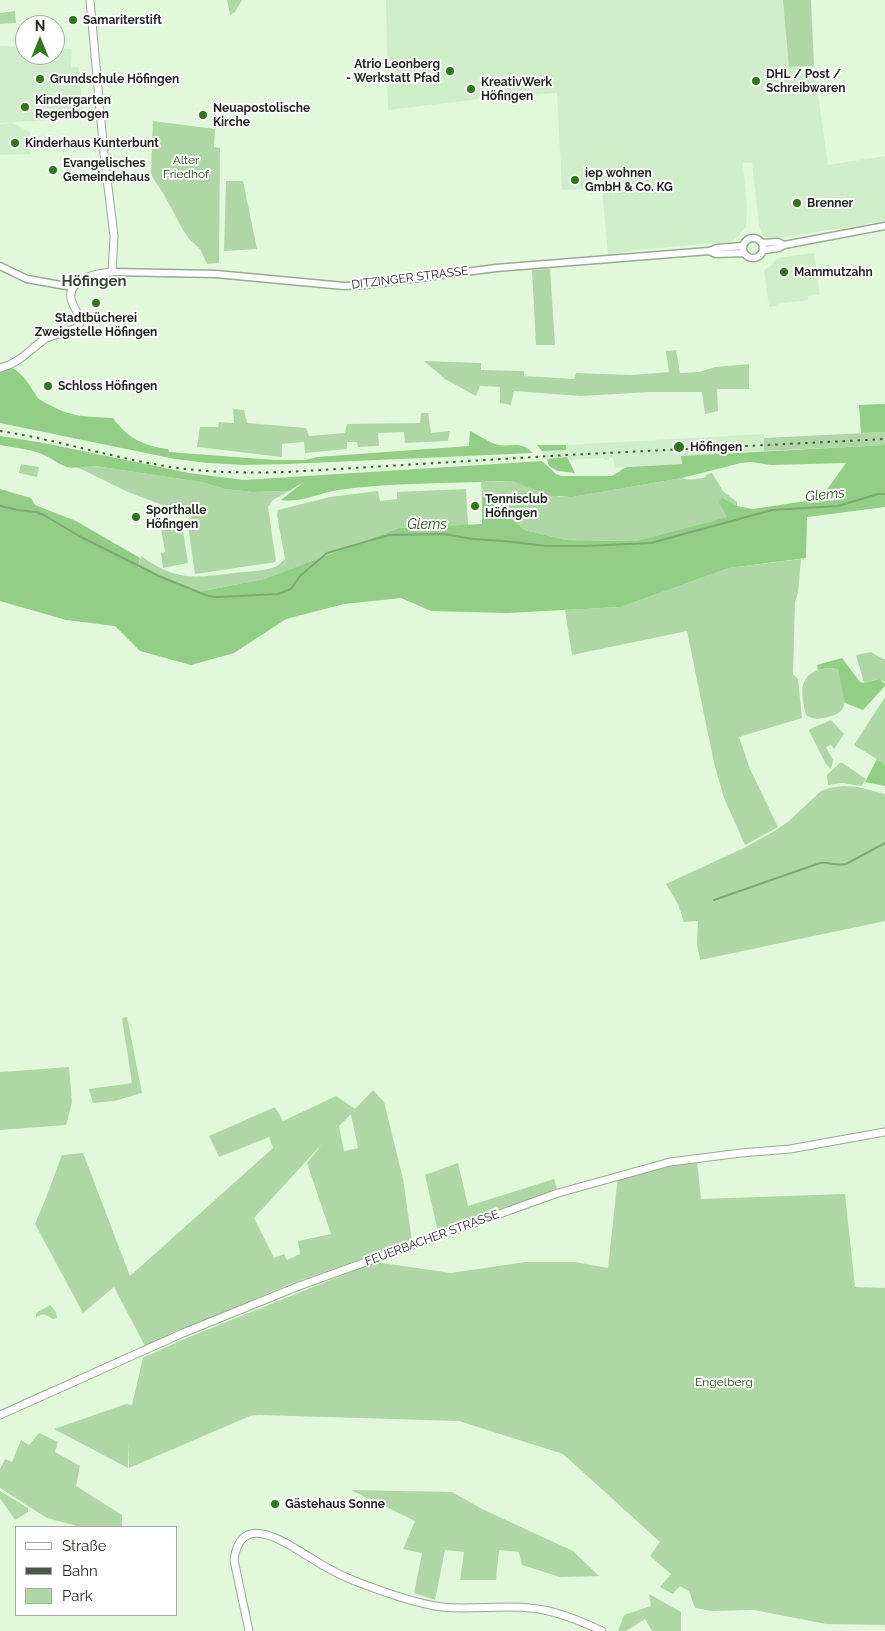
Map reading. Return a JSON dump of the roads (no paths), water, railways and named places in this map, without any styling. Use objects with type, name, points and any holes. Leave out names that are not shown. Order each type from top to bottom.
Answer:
[{"type":"main road","points":[[0,368],[16,363],[46,339],[73,330],[78,326],[80,323],[79,316],[72,304],[70,294],[72,287],[80,280],[112,272],[114,236],[104,154],[90,0]]},
{"type":"main road","name":"FEUERBACHER STRASSE","points":[[0,1414],[183,1332],[299,1286],[558,1193],[670,1162],[741,1152],[790,1149],[885,1132]]},
{"type":"main road","points":[[249,1631],[234,1560],[239,1543],[254,1534],[264,1534],[276,1538],[354,1581],[431,1605],[459,1608],[530,1608],[551,1612],[602,1631]]},
{"type":"street","points":[[763,247],[779,248],[784,244],[885,226]]},
{"type":"street","points":[[752,238],[759,239],[763,247],[761,255],[756,258],[750,258],[743,249],[747,240],[752,238]]},
{"type":"street","name":"DITZINGER STRASSE","points":[[112,272],[216,274],[344,286],[496,268],[709,251],[716,248],[743,249]]},
{"type":"street","points":[[0,266],[26,279],[72,287]]},
{"type":"waterway","name":"Glems","points":[[0,506],[44,515],[79,536],[159,576],[208,596],[217,597],[278,594],[291,589],[300,576],[327,553],[389,535],[444,534],[473,539],[546,546],[651,543],[772,510],[838,506],[878,494],[885,494]]},
{"type":"waterway","points":[[714,900],[820,863],[846,864],[885,843]]},
{"type":"railway","points":[[0,431],[171,467],[244,472],[288,472],[567,455],[885,439]]},
{"type":"place","name":"Samariterstift","points":[[73,20]]},
{"type":"place","name":"Atrio Leonberg - Werkstatt Pfad","points":[[450,71]]},
{"type":"place","name":"Grundschule Höfingen","points":[[40,79]]},
{"type":"place","name":"DHL / Post / Schreibwaren","points":[[756,81]]},
{"type":"place","name":"KreativWerk Höfingen","points":[[471,89]]},
{"type":"place","name":"Kindergarten Regenbogen","points":[[25,107]]},
{"type":"place","name":"Neuapostolische Kirche","points":[[203,115]]},
{"type":"place","name":"Kinderhaus Kunterbunt","points":[[15,143]]},
{"type":"place","name":"Evangelisches Gemeindehaus","points":[[53,170]]},
{"type":"place","name":"iep wohnen GmbH & Co. KG","points":[[575,180]]},
{"type":"place","name":"Brenner","points":[[797,203]]},
{"type":"place","name":"Mammutzahn","points":[[784,272]]},
{"type":"place","name":"Stadtbücherei Zweigstelle Höfingen","points":[[96,303]]},
{"type":"place","name":"Schloss Höfingen","points":[[48,386]]},
{"type":"place","name":"Höfingen","points":[[679,447]]},
{"type":"place","name":"Tennisclub Höfingen","points":[[475,506]]},
{"type":"place","name":"Sporthalle Höfingen","points":[[136,517]]},
{"type":"place","name":"Gästehaus Sonne","points":[[275,1504]]},
{"type":"district","name":"Höfingen","points":[[94,281]]},
{"type":"park label","name":"Alter Friedhof","points":[[186,167]]},
{"type":"park label","name":"Engelberg","points":[[724,1382]]}]
